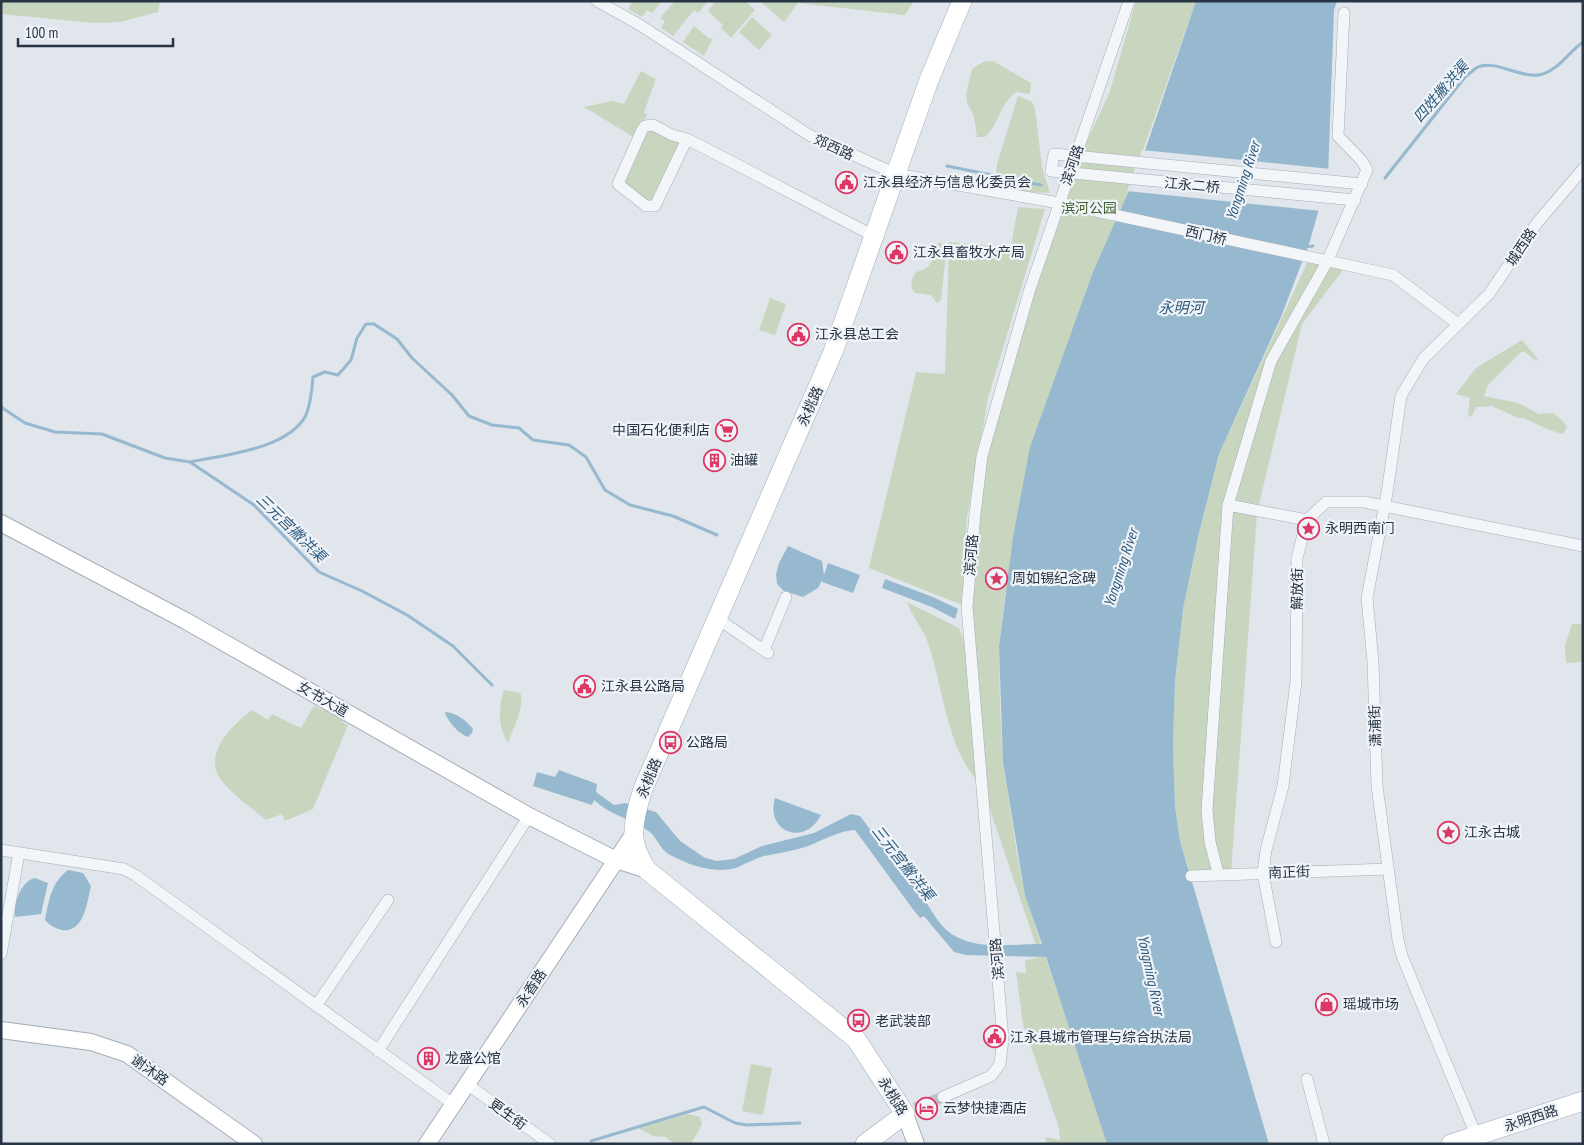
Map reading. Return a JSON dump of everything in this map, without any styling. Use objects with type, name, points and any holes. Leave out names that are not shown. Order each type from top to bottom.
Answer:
[{"type":"main road","name":"永桃路","points":[[916,1144],[910,1111],[856,1039],[643,863],[634,843],[638,804],[834,352],[929,80],[962,1]]},
{"type":"main road","name":"女书大道","points":[[1,523],[186,621],[529,816],[616,860],[643,863]]},
{"type":"main road","name":"永香路","points":[[427,1144],[635,832]]},
{"type":"main road","name":"谢沐路","points":[[1,1030],[91,1042],[127,1054],[254,1144]]},
{"type":"main road","name":"永明西路","points":[[1482,1141],[1583,1101]]},
{"type":"main road","points":[[865,1144],[910,1111]]},
{"type":"main road","name":"永明西路","points":[[1451,1144],[1482,1141],[1583,1114]]},
{"type":"street","name":"郊西路","points":[[597,1],[640,26],[809,135],[896,174],[1103,212]]},
{"type":"street","name":"滨河路","points":[[943,1097],[991,1076],[1000,1064],[1003,1039],[967,607],[982,456],[1029,292],[1129,1]]},
{"type":"street","points":[[1218,873],[1210,842],[1207,810],[1228,505],[1271,360],[1327,262],[1366,175],[1366,166],[1338,136],[1344,13]]},
{"type":"street","points":[[687,139],[655,206],[646,206],[618,184],[645,126],[654,125],[672,136],[687,139],[874,236]]},
{"type":"street","name":"江永二桥","points":[[1355,200],[1050,171],[1054,154],[1362,184]]},
{"type":"street","name":"城西路","points":[[1458,324],[1489,294],[1537,222],[1583,169]]},
{"type":"street","name":"西门桥","points":[[1103,212],[1309,259],[1392,275],[1458,324]]},
{"type":"street","name":"潇浦街","points":[[1458,324],[1423,359],[1401,396],[1384,507],[1367,598],[1373,662],[1377,786],[1402,956],[1482,1141]]},
{"type":"street","points":[[1228,505],[1307,520],[1326,502],[1364,502],[1583,546]]},
{"type":"street","name":"解放街","points":[[1276,942],[1263,873],[1266,850],[1283,786],[1296,682],[1297,558],[1307,520]]},
{"type":"street","points":[[718,619],[766,651],[786,597]]},
{"type":"street","points":[[378,1051],[529,816]]},
{"type":"street","points":[[1,850],[124,869],[135,875],[453,1104]]},
{"type":"street","points":[[1,954],[19,853]]},
{"type":"street","name":"南正街","points":[[1191,876],[1218,873],[1388,868]]},
{"type":"street","points":[[316,1006],[388,900]]},
{"type":"street","points":[[1307,1079],[1324,1144]]},
{"type":"street","name":"更生街","points":[[467,1084],[550,1144]]},
{"type":"green space","points":[[1,1],[160,1],[158,12],[120,22],[94,23],[1,14]]},
{"type":"green space","points":[[633,1],[662,1],[652,13],[647,10],[642,17],[628,9]]},
{"type":"green space","points":[[675,1],[708,1],[698,13],[694,10],[673,36],[661,28],[665,21],[660,18]]},
{"type":"green space","points":[[716,1],[745,1],[755,10],[731,38],[721,28],[723,25],[708,11]]},
{"type":"green space","points":[[763,1],[914,1],[905,15],[798,3],[784,22],[762,3]]},
{"type":"green space","name":"滨河公园","points":[[1136,1],[1196,1],[1125,201],[1005,594],[999,647],[1003,762],[1025,896],[1108,1144],[1047,1144],[1045,1137],[1060,1140],[1059,1128],[1023,1024],[1016,972],[1026,973],[1025,961],[1040,957],[982,786],[970,771],[953,737],[928,643],[907,602],[959,628],[971,659],[967,607],[983,457],[1059,203],[1110,91]]},
{"type":"green space","points":[[752,17],[772,35],[759,50],[739,32]]},
{"type":"green space","points":[[694,26],[710,39],[713,38],[704,56],[683,42]]},
{"type":"green space","points":[[993,61],[1031,83],[1030,94],[1016,92],[1011,96],[990,132],[985,137],[977,137],[974,116],[967,103],[966,94],[972,69],[983,62]]},
{"type":"green space","points":[[641,71],[656,79],[644,112],[647,115],[635,138],[584,107],[612,101],[624,104]]},
{"type":"green space","points":[[1018,96],[1032,102],[1035,109],[1042,167],[1050,193],[1014,191],[1001,186],[996,178],[997,164]]},
{"type":"green space","points":[[645,126],[685,138],[655,206],[618,184]]},
{"type":"green space","points":[[1018,207],[1045,209],[988,398],[967,518],[962,605],[869,568],[916,372],[945,374],[949,249],[946,253],[941,300],[937,303],[931,295],[915,293],[911,285],[913,277],[916,272],[928,267],[933,257],[932,248],[940,242],[948,248],[949,242],[1011,247]]},
{"type":"green space","points":[[1309,259],[1346,266],[1302,324],[1257,513],[1231,873],[1191,876],[1180,841],[1175,807],[1173,745],[1175,681],[1183,609],[1198,537],[1219,454]]},
{"type":"green space","points":[[770,298],[786,304],[775,335],[759,330]]},
{"type":"green space","points":[[1522,340],[1538,359],[1536,361],[1525,352],[1521,352],[1488,385],[1484,396],[1518,403],[1539,414],[1553,413],[1567,427],[1563,434],[1549,430],[1524,418],[1518,418],[1492,406],[1476,407],[1472,416],[1468,417],[1470,398],[1456,394],[1476,368]]},
{"type":"green space","points":[[1572,624],[1583,624],[1583,662],[1566,663],[1565,645]]},
{"type":"green space","points":[[504,690],[520,693],[521,698],[518,718],[508,743],[502,731],[500,717]]},
{"type":"green space","points":[[314,706],[343,719],[342,722],[348,725],[313,809],[285,821],[282,814],[266,820],[222,781],[216,771],[217,751],[228,732],[252,710],[268,720],[272,714],[301,728]]},
{"type":"green space","points":[[751,1064],[772,1068],[763,1115],[742,1111]]},
{"type":"green space","points":[[688,1114],[700,1117],[702,1124],[691,1144],[674,1144],[666,1137],[653,1136],[638,1128]]},
{"type":"water","name":"永明河","points":[[1196,1],[1337,1],[1334,10],[1328,176],[1310,241],[1281,317],[1219,454],[1198,537],[1183,609],[1175,681],[1173,745],[1175,807],[1180,841],[1269,1144],[1107,1144],[1046,957],[966,955],[954,952],[924,916],[920,918],[855,830],[837,834],[803,848],[764,856],[728,870],[702,868],[670,855],[647,830],[606,809],[594,800],[592,805],[533,786],[537,772],[555,777],[559,770],[597,784],[596,792],[614,805],[625,803],[656,812],[680,841],[705,858],[717,861],[734,859],[762,846],[814,833],[851,814],[860,816],[919,892],[940,923],[950,933],[973,943],[987,945],[1042,944],[1025,896],[1003,762],[999,647],[1013,537],[1030,447],[1093,272],[1139,168]]},
{"type":"water","points":[[788,546],[822,561],[824,575],[828,563],[860,575],[853,593],[822,582],[822,580],[818,588],[803,597],[784,591],[777,584],[776,574],[779,563]]},
{"type":"water","points":[[885,579],[933,597],[958,609],[955,619],[932,607],[882,588]]},
{"type":"water","points":[[445,712],[457,715],[464,720],[473,729],[472,733],[468,737],[457,730]]},
{"type":"water","points":[[775,798],[821,815],[814,825],[806,831],[797,833],[788,831],[781,827],[776,820],[773,810]]},
{"type":"water","points":[[68,870],[83,873],[91,886],[86,908],[80,922],[69,930],[62,930],[45,920],[54,886]]},
{"type":"water","points":[[35,878],[48,883],[41,914],[15,917],[15,906],[22,888]]},
{"type":"pier","points":[[1142,150],[1331,169],[1331,177],[1321,211],[1127,191]]},
{"type":"waterway","name":"四姓撇洪渠","points":[[1385,178],[1465,77],[1477,68],[1488,65],[1528,75],[1543,74],[1549,72],[1583,42]]},
{"type":"waterway","points":[[947,166],[1041,185]]},
{"type":"waterway","points":[[1304,247],[1313,246]]},
{"type":"waterway","name":"三元宫撇洪渠","points":[[190,462],[254,449],[285,436],[298,426],[306,415],[313,377],[325,372],[338,375],[351,360],[357,338],[366,324],[374,324],[397,339],[412,358],[452,395],[469,416],[492,425],[519,428],[533,440],[569,445],[586,457],[605,490],[630,505],[673,516],[717,535]]},
{"type":"waterway","name":"三元宫撇洪渠","points":[[1,407],[25,423],[55,432],[102,434],[165,458],[190,462],[254,505],[319,572],[362,591],[407,615],[453,646],[492,685]]},
{"type":"waterway","points":[[591,1141],[704,1107],[735,1123],[747,1125],[800,1123]]},
{"type":"tunnel","points":[[915,1108],[943,1097]]},
{"type":"place","name":"江永县经济与信息化委员会","points":[[847,182]]},
{"type":"place","name":"江永县畜牧水产局","points":[[897,252]]},
{"type":"place","name":"江永县总工会","points":[[799,334]]},
{"type":"place","name":"中国石化便利店","points":[[726,430]]},
{"type":"place","name":"油罐","points":[[714,460]]},
{"type":"place","name":"永明西南门","points":[[1309,528]]},
{"type":"place","name":"周如锡纪念碑","points":[[996,578]]},
{"type":"place","name":"江永县公路局","points":[[585,686]]},
{"type":"place","name":"公路局","points":[[670,742]]},
{"type":"place","name":"江永古城","points":[[1448,832]]},
{"type":"place","name":"瑶城市场","points":[[1327,1004]]},
{"type":"place","name":"老武装部","points":[[859,1021]]},
{"type":"place","name":"江永县城市管理与综合执法局","points":[[994,1037]]},
{"type":"place","name":"龙盛公馆","points":[[429,1058]]},
{"type":"place","name":"云梦快捷酒店","points":[[927,1108]]},
{"type":"water label","name":"Yongming River","points":[[1243,181]]},
{"type":"water label","name":"Yongming River","points":[[1121,568]]},
{"type":"water label","name":"Yongming River","points":[[1151,975]]}]
